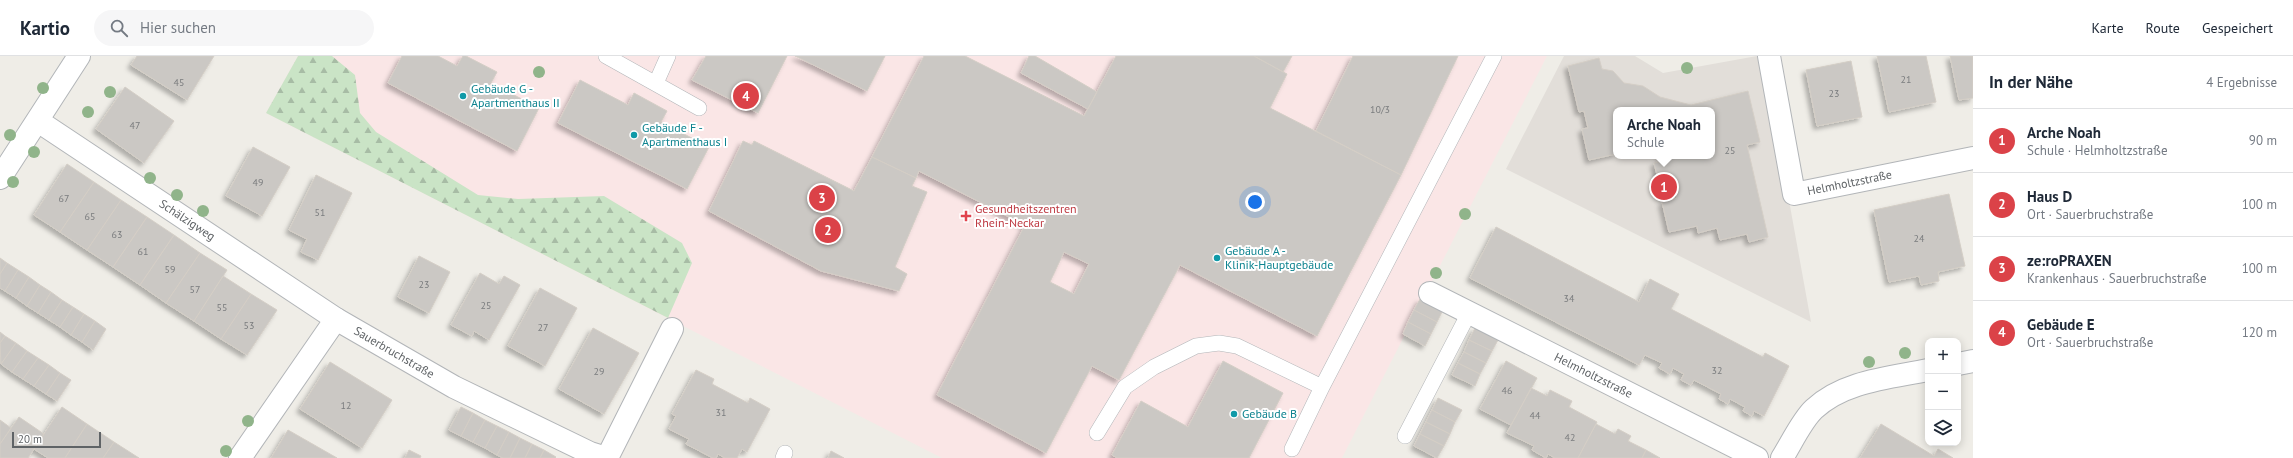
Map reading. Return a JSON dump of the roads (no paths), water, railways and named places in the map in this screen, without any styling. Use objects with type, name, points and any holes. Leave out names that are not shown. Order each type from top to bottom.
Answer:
[{"type":"street","points":[[0,178],[79,56]]},
{"type":"street","name":"Helmholtzstraße","points":[[1769,56],[1794,194],[1973,158]]},
{"type":"street","name":"Schälzigweg","points":[[38,121],[336,319]]},
{"type":"street","name":"Helmholtzstraße","points":[[1430,293],[1470,311],[1757,458]]},
{"type":"street","points":[[240,458],[336,319]]},
{"type":"street","name":"Sauerbruchstraße","points":[[336,319],[454,387],[590,453],[607,458],[672,329]]},
{"type":"street","points":[[1961,363],[1973,361]]},
{"type":"street","points":[[1782,458],[1813,410],[1834,394],[1851,386],[1925,371]]},
{"type":"lane","points":[[606,56],[699,108]]},
{"type":"lane","points":[[656,84],[668,56]]},
{"type":"lane","points":[[1292,449],[1322,387],[1494,56]]},
{"type":"lane","points":[[1405,436],[1470,311]]},
{"type":"lane","points":[[1097,433],[1125,387],[1154,367],[1196,346],[1219,343],[1236,346],[1322,387]]},
{"type":"place","name":"Gebäude G - Apartmenthaus II","points":[[463,96]]},
{"type":"place","name":"Gebäude E","points":[[746,96]]},
{"type":"place","name":"Gebäude F - Apartmenthaus I","points":[[634,135]]},
{"type":"place","name":"Arche Noah","points":[[1664,187]]},
{"type":"place","name":"ze:roPRAXEN","points":[[822,198]]},
{"type":"place","name":"Gesundheitszentren Rhein-Neckar","points":[[966,216]]},
{"type":"place","name":"Haus D","points":[[828,230]]},
{"type":"place","name":"Gebäude A - Klinik-Hauptgebäude","points":[[1217,258]]},
{"type":"place","name":"Gebäude B","points":[[1234,414]]}]
